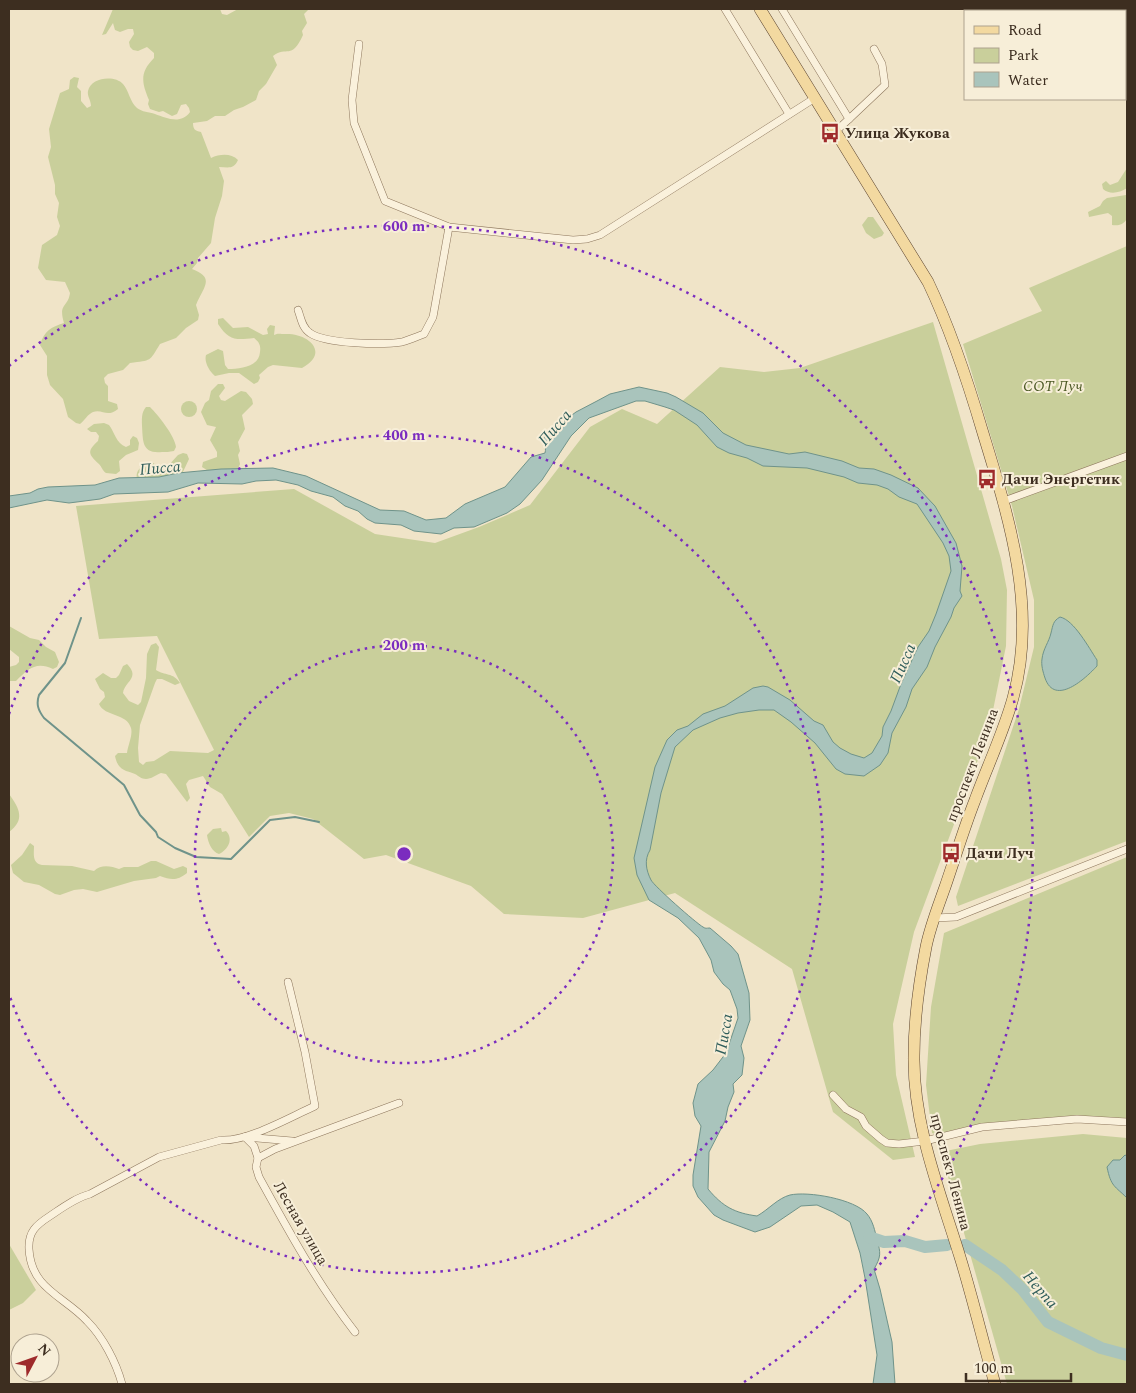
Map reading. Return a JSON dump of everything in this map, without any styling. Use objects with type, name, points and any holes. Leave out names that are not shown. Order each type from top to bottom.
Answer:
[{"type":"main road","name":"проспект Ленина","points":[[760,9],[928,282],[937,301],[975,407],[1004,501],[1021,585],[1023,628],[1019,674],[1013,700],[969,815],[927,944],[918,996],[914,1058],[918,1110],[925,1141],[962,1264],[995,1384]]},
{"type":"street","points":[[725,9],[789,114]]},
{"type":"street","points":[[782,9],[850,118]]},
{"type":"street","points":[[359,44],[352,100],[354,123],[385,201],[449,227],[574,240],[600,235],[815,98]]},
{"type":"street","points":[[836,131],[885,86],[882,64],[874,48]]},
{"type":"street","points":[[298,310],[303,325],[310,333],[324,339],[374,343],[402,342],[424,334],[433,317],[449,227]]},
{"type":"street","points":[[1004,501],[1127,456]]},
{"type":"street","points":[[935,918],[956,917],[1127,849]]},
{"type":"street","points":[[122,1384],[112,1357],[95,1329],[87,1320],[50,1291],[37,1276],[30,1260],[29,1243],[31,1233],[42,1221],[82,1196],[90,1194],[152,1160],[221,1140],[230,1141],[245,1137],[315,1106],[305,1052],[288,982]]},
{"type":"street","points":[[833,1096],[846,1109],[861,1117],[866,1126],[887,1143],[900,1144],[925,1141],[982,1127],[1076,1119],[1127,1122]]},
{"type":"street","points":[[245,1137],[254,1146],[258,1158],[275,1149],[399,1104]]},
{"type":"street","points":[[245,1137],[295,1142]]},
{"type":"street","name":"Лесная улица","points":[[258,1158],[256,1167],[259,1177],[304,1258],[333,1304],[355,1332]]},
{"type":"green space","points":[[113,9],[220,9],[222,14],[227,15],[238,9],[309,9],[304,14],[307,23],[302,31],[303,35],[299,43],[292,50],[273,56],[277,65],[266,84],[259,91],[256,100],[225,116],[215,116],[207,121],[193,123],[193,127],[201,132],[211,158],[225,155],[232,156],[238,160],[232,167],[219,167],[224,181],[211,243],[198,258],[197,263],[192,269],[199,272],[206,280],[196,305],[199,315],[198,320],[176,338],[160,344],[149,359],[130,363],[123,370],[108,374],[104,378],[108,386],[108,401],[117,404],[118,409],[111,413],[93,412],[80,424],[68,417],[63,399],[50,385],[47,375],[47,356],[40,345],[49,330],[64,323],[62,312],[70,293],[65,282],[46,280],[38,268],[42,245],[57,235],[60,226],[57,217],[59,203],[55,194],[55,185],[48,157],[51,147],[49,129],[60,93],[69,89],[70,80],[74,77],[79,78],[77,87],[81,91],[81,101],[87,108],[91,106],[88,93],[90,86],[98,80],[115,79],[123,84],[135,106],[141,110],[169,119],[182,118],[190,112],[186,104],[181,105],[177,114],[172,116],[163,111],[159,112],[150,109],[143,78],[146,68],[154,58],[154,53],[147,47],[138,51],[130,47],[129,42],[134,34],[133,29],[120,32],[115,30],[113,23],[106,34],[102,35]]},
{"type":"green space","points":[[1127,168],[1127,188],[1115,193],[1103,189],[1102,184],[1106,181],[1110,185],[1118,182]]},
{"type":"green space","points":[[1127,195],[1127,219],[1122,224],[1112,225],[1112,216],[1108,213],[1089,217],[1088,212],[1100,206],[1107,198]]},
{"type":"green space","points":[[868,217],[873,217],[884,233],[882,236],[874,239],[866,233],[862,225]]},
{"type":"green space","name":"СОТ Луч","points":[[1127,246],[1127,841],[958,906],[956,897],[1019,709],[1034,647],[1034,600],[1012,506],[963,344],[1042,311],[1029,288]]},
{"type":"green space","points":[[223,318],[233,328],[248,327],[263,335],[268,334],[267,329],[270,325],[275,326],[274,335],[302,337],[313,345],[315,356],[302,368],[273,365],[268,367],[259,375],[258,382],[254,384],[239,373],[215,376],[207,366],[206,355],[218,349],[223,351],[225,365],[228,369],[233,369],[253,364],[259,357],[260,352],[259,344],[254,338],[238,339],[226,334],[218,324],[218,319]]},
{"type":"green space","points":[[933,322],[1001,559],[1007,590],[1006,646],[989,730],[914,932],[893,1024],[896,1075],[915,1157],[893,1160],[833,1112],[792,969],[675,893],[583,918],[504,914],[471,886],[386,855],[364,859],[313,819],[289,813],[270,816],[249,837],[222,794],[210,787],[203,776],[189,780],[186,784],[190,798],[187,802],[166,774],[161,773],[144,779],[125,770],[118,764],[115,756],[118,753],[127,753],[131,728],[129,723],[121,717],[106,711],[99,704],[105,697],[104,692],[100,689],[95,679],[103,673],[111,678],[116,678],[123,666],[127,664],[131,669],[132,676],[123,693],[129,701],[138,705],[141,702],[146,678],[147,654],[151,645],[156,643],[159,647],[156,670],[175,677],[180,683],[175,685],[162,679],[157,679],[140,725],[139,762],[143,765],[146,762],[154,761],[170,751],[208,753],[214,750],[157,636],[99,639],[76,506],[294,489],[375,534],[435,543],[530,505],[590,427],[622,409],[657,424],[720,367],[764,372],[800,368]]},
{"type":"green space","points":[[218,384],[223,384],[225,388],[219,396],[221,400],[225,401],[241,391],[246,392],[252,399],[253,404],[242,415],[245,429],[238,442],[240,464],[238,469],[210,472],[202,467],[203,462],[217,457],[217,452],[210,440],[216,427],[207,425],[201,412],[205,403],[209,400],[211,391]]},
{"type":"green space","points":[[189,401],[195,403],[197,409],[195,415],[189,417],[183,415],[181,409],[183,403]]},
{"type":"green space","points":[[146,407],[150,407],[169,432],[175,442],[176,447],[174,451],[155,452],[147,449],[145,446],[143,442],[142,418]]},
{"type":"green space","points":[[104,423],[109,425],[118,440],[126,447],[130,445],[130,440],[133,436],[137,438],[139,443],[138,450],[126,455],[119,461],[120,471],[116,474],[106,473],[90,452],[98,441],[99,436],[96,432],[91,432],[87,429],[94,424]]},
{"type":"green space","points":[[187,454],[189,459],[182,474],[138,481],[138,471],[145,464],[152,462],[156,465],[159,473],[162,467],[168,466],[178,455]]},
{"type":"green space","points":[[9,626],[30,638],[39,640],[55,652],[59,662],[57,667],[53,669],[37,666],[28,670],[16,681],[9,681],[9,667],[19,662],[19,657],[9,649]]},
{"type":"green space","points":[[9,794],[18,809],[19,819],[14,828],[9,832]]},
{"type":"green space","points":[[221,828],[222,832],[226,831],[230,841],[227,847],[219,854],[211,847],[207,835],[213,829]]},
{"type":"green space","points":[[30,843],[34,846],[35,860],[42,865],[72,866],[94,871],[103,866],[119,869],[138,867],[151,861],[156,861],[174,869],[183,866],[187,868],[187,873],[177,879],[160,876],[134,881],[97,892],[83,889],[60,895],[39,885],[24,882],[13,873],[11,865],[22,855]]},
{"type":"green space","points":[[1127,857],[1127,1118],[1060,1117],[943,1137],[932,1133],[926,1085],[931,1007],[944,933]]},
{"type":"green space","points":[[1083,1134],[1127,1138],[1127,1384],[1007,1384],[941,1152],[980,1144]]},
{"type":"green space","points":[[9,1244],[36,1290],[23,1303],[9,1310]]},
{"type":"water","points":[[639,387],[667,393],[676,397],[703,413],[723,433],[746,445],[789,454],[805,452],[842,461],[859,468],[874,469],[918,488],[935,506],[956,543],[962,566],[960,591],[962,596],[954,608],[927,667],[912,689],[906,707],[892,733],[888,753],[880,765],[864,776],[845,774],[836,769],[815,743],[774,710],[738,713],[720,718],[693,730],[675,747],[661,793],[650,850],[646,861],[651,880],[659,889],[699,924],[705,928],[710,928],[738,954],[749,993],[750,1020],[741,1046],[744,1058],[742,1075],[733,1084],[734,1092],[725,1121],[709,1152],[708,1189],[724,1205],[742,1213],[757,1216],[781,1199],[798,1194],[819,1195],[842,1200],[867,1214],[874,1226],[879,1248],[880,1255],[874,1269],[892,1342],[895,1384],[873,1384],[877,1355],[860,1253],[850,1222],[817,1205],[801,1206],[770,1227],[755,1232],[714,1215],[698,1197],[693,1186],[693,1175],[701,1126],[695,1116],[693,1103],[698,1084],[713,1070],[726,1053],[738,1018],[737,1009],[730,990],[714,972],[711,960],[699,938],[678,918],[649,900],[637,875],[634,858],[655,767],[667,740],[677,730],[688,726],[703,714],[725,706],[753,688],[768,687],[790,700],[814,721],[823,725],[833,742],[840,748],[864,758],[872,753],[882,736],[883,727],[918,647],[929,631],[951,571],[949,556],[943,543],[917,504],[877,485],[858,483],[844,477],[807,468],[763,466],[717,447],[697,425],[674,410],[645,401],[636,401],[589,418],[571,436],[542,480],[520,504],[507,513],[474,527],[454,528],[441,534],[414,531],[401,525],[375,523],[333,497],[276,480],[242,484],[198,483],[168,492],[114,494],[100,499],[69,503],[47,500],[9,508],[9,496],[30,493],[48,487],[95,485],[119,478],[159,477],[178,473],[221,469],[273,468],[306,476],[380,510],[404,511],[426,520],[446,518],[465,504],[505,487],[531,457],[545,453],[545,435],[576,412],[610,394]]},
{"type":"water","points":[[1060,617],[1071,623],[1076,629],[1097,660],[1097,666],[1078,683],[1063,690],[1056,690],[1050,686],[1045,678],[1042,659],[1054,624]]},
{"type":"water","points":[[1125,1155],[1127,1156],[1127,1198],[1112,1182],[1107,1167],[1113,1160],[1120,1160]]},
{"type":"waterway","points":[[81,618],[65,663],[39,695],[39,710],[44,718],[124,785],[140,815],[156,832],[158,837],[175,848],[196,857],[231,859],[270,820],[295,817],[319,822]]},
{"type":"waterway","name":"Нерпа","points":[[869,1237],[884,1242],[905,1241],[925,1247],[947,1245]]},
{"type":"waterway","name":"Нерпа","points":[[965,1245],[1002,1270],[1023,1290],[1048,1322],[1101,1348],[1127,1355]]},
{"type":"place","name":"Улица Жукова","points":[[830,133]]},
{"type":"place","name":"Дачи Энергетик","points":[[987,479]]},
{"type":"place","name":"Дачи Луч","points":[[951,853]]},
{"type":"water label","name":"Писса","points":[[554,427]]},
{"type":"water label","name":"Писса","points":[[160,467]]},
{"type":"water label","name":"Писса","points":[[902,663]]},
{"type":"water label","name":"Писса","points":[[723,1034]]}]
